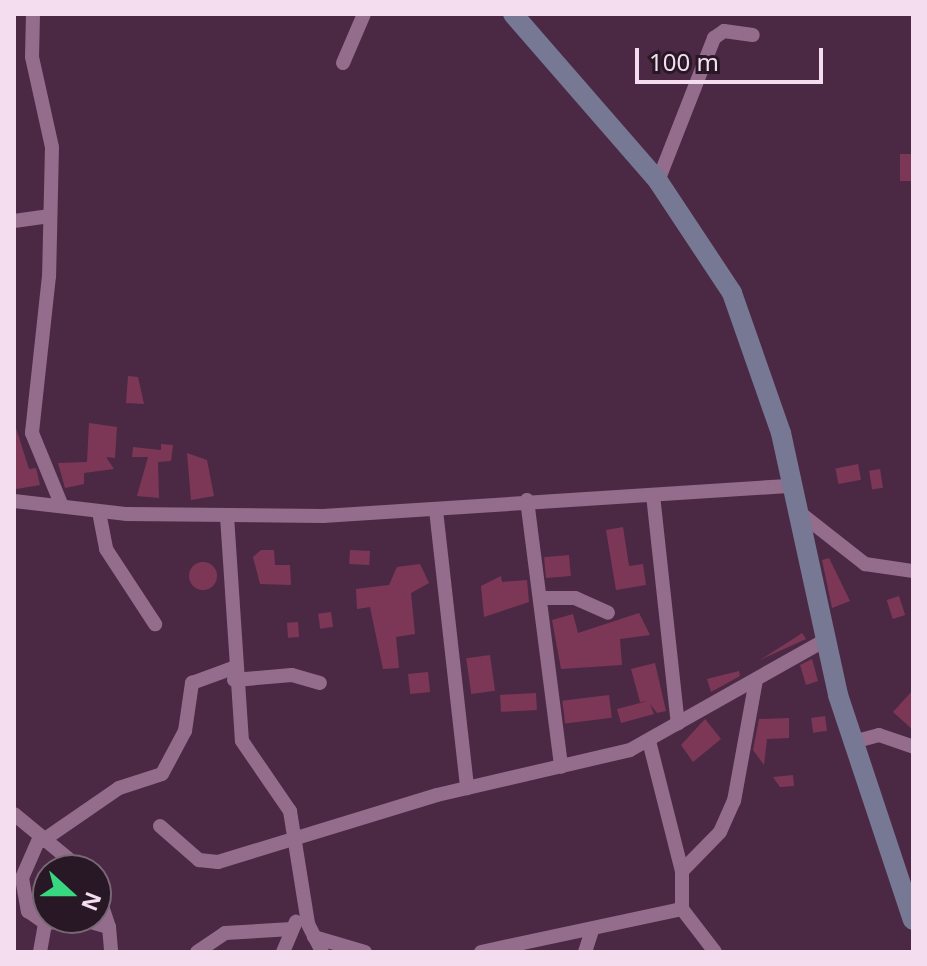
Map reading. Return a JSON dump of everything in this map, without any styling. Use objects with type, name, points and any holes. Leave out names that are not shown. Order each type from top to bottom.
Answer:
[{"type":"street","points":[[33,14],[32,57],[52,147],[50,216],[32,433],[62,506]]},
{"type":"street","points":[[343,63],[364,14]]},
{"type":"street","points":[[513,14],[658,181],[732,293],[766,382],[799,513],[825,640],[853,742],[913,920]]},
{"type":"street","points":[[658,181],[714,38],[724,31],[753,35]]},
{"type":"street","points":[[14,221],[50,216]]},
{"type":"street","points":[[14,501],[99,512],[227,516],[436,510],[527,500],[792,486]]},
{"type":"street","points":[[653,495],[678,724]]},
{"type":"street","points":[[527,500],[561,767]]},
{"type":"street","points":[[436,510],[467,788]]},
{"type":"street","points":[[99,512],[106,549],[155,624]]},
{"type":"street","points":[[799,513],[865,564],[913,571]]},
{"type":"street","points":[[227,516],[233,674],[248,759],[284,801],[295,835],[304,903],[322,952]]},
{"type":"street","points":[[540,598],[575,598],[608,613]]},
{"type":"street","points":[[160,826],[212,863],[295,835],[467,788],[561,767],[649,741],[825,640]]},
{"type":"street","points":[[35,854],[41,840],[119,788],[162,774],[185,731],[192,683],[233,674],[292,675],[320,683]]},
{"type":"street","points":[[682,871],[720,832],[734,801],[756,680]]},
{"type":"street","points":[[853,742],[879,735],[913,747]]},
{"type":"street","points":[[649,741],[682,871],[682,909],[715,952]]},
{"type":"street","points":[[14,814],[60,854]]},
{"type":"street","points":[[32,862],[22,887],[28,911],[32,914]]},
{"type":"street","points":[[283,952],[304,903]]},
{"type":"street","points":[[481,952],[592,931],[682,909]]},
{"type":"street","points":[[197,952],[225,933],[292,929]]},
{"type":"street","points":[[585,952],[592,931]]},
{"type":"street","points":[[314,937],[365,952]]},
{"type":"building","points":[[900,154],[913,154],[913,181],[900,181]]},
{"type":"building","points":[[128,376],[138,377],[144,404],[126,403]]},
{"type":"building","points":[[14,422],[29,469],[36,468],[40,485],[16,489]]},
{"type":"building","points":[[89,423],[117,427],[115,458],[106,457],[114,469],[84,473],[84,484],[65,488],[58,463],[87,462]]},
{"type":"building","points":[[161,444],[173,445],[171,461],[158,462],[159,498],[137,496],[148,457],[132,457],[133,447],[161,450]]},
{"type":"building","points":[[187,453],[207,460],[214,496],[191,500]]},
{"type":"building","points":[[858,464],[861,480],[838,484],[835,468]]},
{"type":"building","points":[[880,469],[883,488],[872,489],[869,471]]},
{"type":"building","points":[[623,527],[629,566],[643,564],[646,585],[616,590],[606,530]]},
{"type":"building","points":[[261,550],[274,550],[275,565],[290,565],[291,585],[260,584],[253,557]]},
{"type":"building","points":[[350,550],[370,551],[369,565],[349,564]]},
{"type":"building","points":[[569,555],[571,576],[546,578],[544,557]]},
{"type":"building","points":[[829,558],[850,601],[832,608],[822,560]]},
{"type":"building","points":[[203,562],[213,566],[217,576],[213,586],[203,590],[193,586],[189,576],[193,566]]},
{"type":"building","points":[[420,564],[429,583],[411,593],[415,634],[396,637],[399,668],[383,669],[370,607],[357,609],[356,589],[389,585],[397,567]]},
{"type":"building","points":[[501,576],[502,582],[527,580],[529,602],[484,617],[481,586]]},
{"type":"building","points":[[899,596],[905,615],[893,619],[887,600]]},
{"type":"building","points":[[331,612],[333,627],[320,629],[318,614]]},
{"type":"building","points":[[639,613],[650,635],[620,639],[622,665],[561,669],[552,620],[573,614],[578,633]]},
{"type":"building","points":[[298,622],[299,637],[288,638],[287,623]]},
{"type":"building","points":[[802,633],[806,639],[760,660],[793,639]]},
{"type":"building","points":[[490,655],[495,691],[471,694],[466,658]]},
{"type":"building","points":[[812,659],[818,681],[806,685],[800,665]]},
{"type":"building","points":[[655,663],[666,711],[657,713],[650,704],[654,714],[621,723],[617,709],[648,701],[640,702],[631,669]]},
{"type":"building","points":[[739,671],[740,676],[711,692],[707,679]]},
{"type":"building","points":[[428,672],[430,692],[410,694],[408,674]]},
{"type":"building","points":[[913,690],[913,730],[893,712]]},
{"type":"building","points":[[536,693],[537,710],[501,712],[500,695]]},
{"type":"building","points":[[609,695],[612,718],[565,724],[562,701]]},
{"type":"building","points":[[825,716],[827,731],[813,733],[811,718]]},
{"type":"building","points":[[789,718],[789,738],[767,739],[764,765],[753,750],[759,719]]},
{"type":"building","points":[[705,719],[721,739],[693,762],[681,745]]},
{"type":"building","points":[[793,775],[794,786],[780,787],[773,777]]}]
